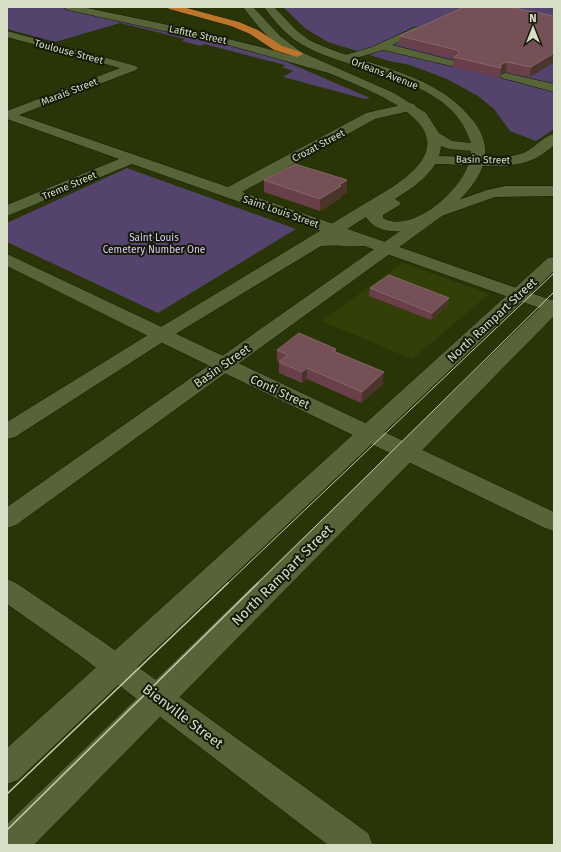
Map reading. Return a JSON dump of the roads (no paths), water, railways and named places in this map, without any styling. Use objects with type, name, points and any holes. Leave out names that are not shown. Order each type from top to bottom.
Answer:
[{"type":"highway","points":[[172,7],[244,27],[278,48],[297,54]]},
{"type":"street","name":"Lafitte Street","points":[[68,7],[226,40],[293,58],[325,69]]},
{"type":"street","name":"Orleans Avenue","points":[[251,7],[272,35],[297,54],[325,69],[393,97],[410,107],[425,120],[433,135],[434,154],[417,176],[416,183],[404,196],[376,212],[374,217],[376,221],[381,224],[410,226],[436,213]]},
{"type":"street","name":"Orleans Avenue","points":[[269,7],[292,33],[301,40],[408,80],[443,98],[469,123],[475,133],[478,154]]},
{"type":"street","points":[[346,58],[381,46],[416,30]]},
{"type":"street","name":"Toulouse Street","points":[[7,34],[132,68]]},
{"type":"street","points":[[381,46],[451,63]]},
{"type":"street","name":"Marais Street","points":[[7,115],[132,68]]},
{"type":"street","points":[[506,76],[554,88]]},
{"type":"street","name":"Crozat Street","points":[[229,193],[371,116],[410,107]]},
{"type":"street","name":"Saint Louis Street","points":[[7,115],[336,230],[386,249],[553,306]]},
{"type":"street","points":[[433,135],[449,145],[478,154],[475,170],[466,184],[451,202],[436,213]]},
{"type":"street","name":"Basin Street","points":[[430,160],[478,154],[517,160],[528,156],[554,138]]},
{"type":"street","name":"Treme Street","points":[[7,212],[131,159]]},
{"type":"street","points":[[7,432],[159,334],[319,241],[417,176]]},
{"type":"street","points":[[436,213],[492,193],[505,191],[554,191]]},
{"type":"street","name":"Basin Street","points":[[7,519],[436,213]]},
{"type":"street","points":[[319,241],[333,239],[364,241]]},
{"type":"street","name":"Conti Street","points":[[7,259],[223,365],[554,522]]},
{"type":"street","name":"North Rampart Street","points":[[7,769],[554,262]]},
{"type":"street","name":"North Rampart Street","points":[[10,845],[553,306]]},
{"type":"street","name":"Bienville Street","points":[[7,590],[116,667],[356,845]]},
{"type":"tram line","points":[[227,584],[554,273]]},
{"type":"tram line","points":[[257,584],[554,292]]},
{"type":"tram line","points":[[7,794],[228,583]]},
{"type":"tram line","points":[[7,830],[258,583]]},
{"type":"park label","name":"Saint Louis Cemetery Number One","points":[[154,242]]}]
